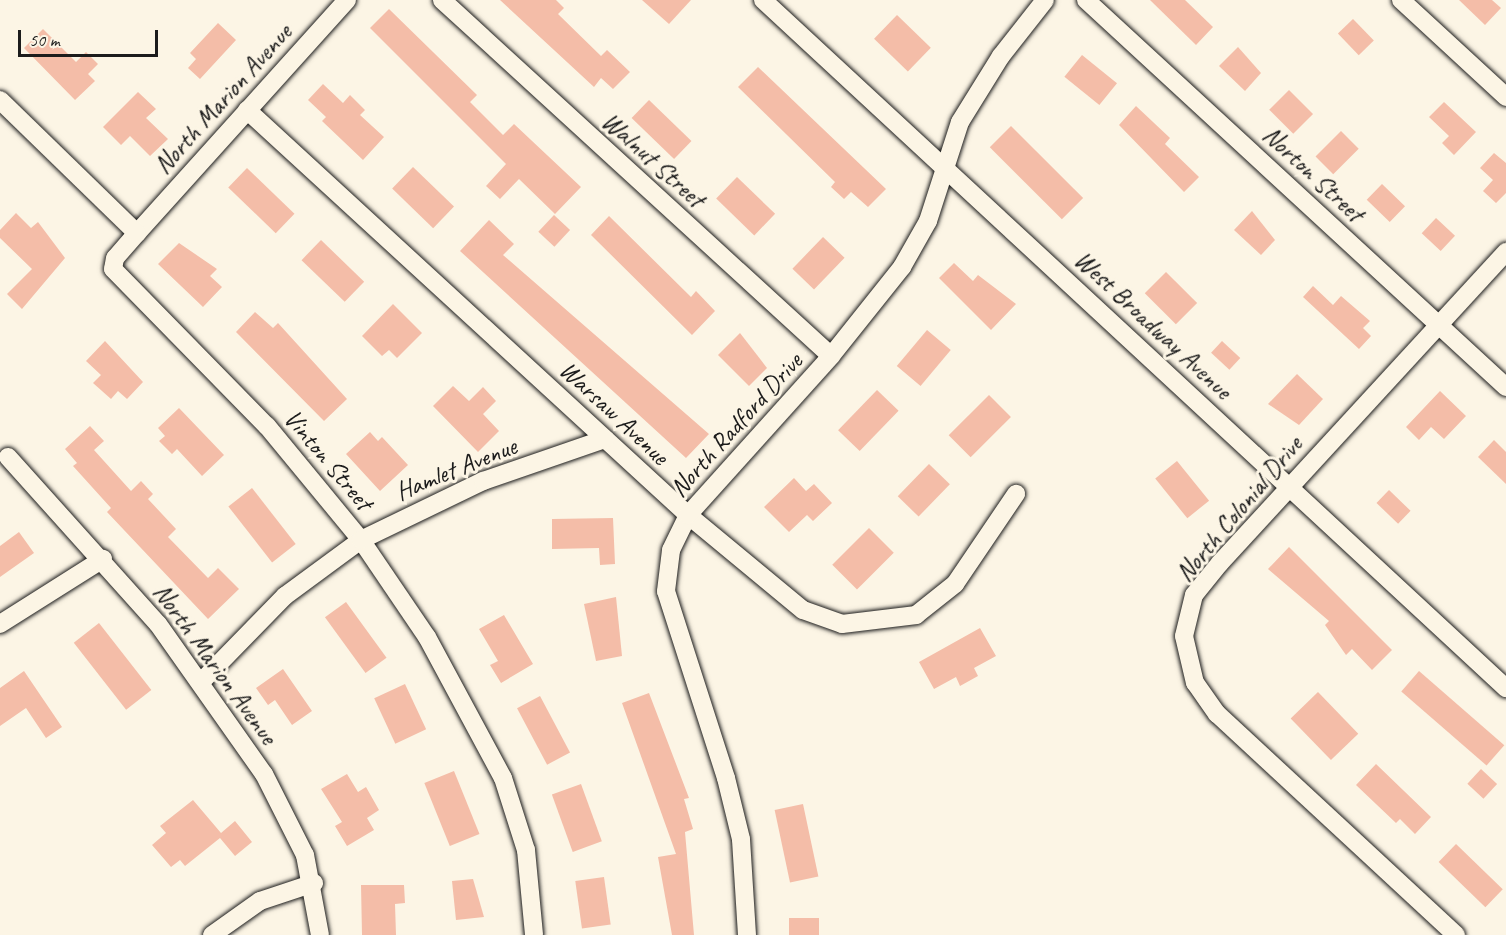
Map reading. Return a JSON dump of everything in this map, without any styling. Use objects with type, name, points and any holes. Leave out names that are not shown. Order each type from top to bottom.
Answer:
[{"type":"street","name":"North Marion Avenue","points":[[137,233],[347,0]]},
{"type":"street","name":"Walnut Street","points":[[442,0],[831,356]]},
{"type":"street","name":"West Broadway Avenue","points":[[763,0],[1506,688]]},
{"type":"street","name":"North Radford Drive","points":[[747,935],[741,839],[726,778],[666,591],[671,550],[688,515],[831,356],[915,247],[974,96],[1045,0]]},
{"type":"street","name":"Norton Street","points":[[1086,0],[1506,387]]},
{"type":"street","points":[[1401,0],[1506,97]]},
{"type":"street","points":[[0,100],[137,233]]},
{"type":"street","name":"Warsaw Avenue","points":[[246,110],[688,515],[803,610],[842,624],[872,624],[902,620],[939,600],[1016,494]]},
{"type":"street","name":"Vinton Street","points":[[137,233],[115,258],[116,278],[267,426],[361,540],[427,637],[503,777],[526,850],[534,935]]},
{"type":"street","name":"North Colonial Drive","points":[[1456,935],[1217,714],[1195,683],[1184,636],[1194,595],[1289,486],[1506,252]]},
{"type":"street","name":"Hamlet Avenue","points":[[202,681],[285,596],[361,540],[483,481],[605,439]]},
{"type":"street","name":"North Marion Avenue","points":[[8,457],[103,559],[202,681],[284,809],[314,882],[320,935]]},
{"type":"street","points":[[0,624],[103,559]]},
{"type":"street","points":[[213,935],[260,901],[314,882]]},
{"type":"building","points":[[500,0],[556,0],[564,8],[558,14],[601,56],[607,50],[630,72],[613,89],[601,78],[594,87]]},
{"type":"building","points":[[642,0],[691,0],[669,24]]},
{"type":"building","points":[[1150,0],[1185,0],[1213,27],[1196,45]]},
{"type":"building","points":[[1459,0],[1492,0],[1501,8],[1485,25]]},
{"type":"building","points":[[389,9],[477,95],[470,102],[503,135],[514,124],[581,187],[555,214],[519,179],[500,199],[486,186],[506,164],[370,28]]},
{"type":"building","points":[[897,15],[931,48],[908,71],[874,39]]},
{"type":"building","points":[[1353,19],[1374,41],[1359,55],[1338,34]]},
{"type":"building","points":[[218,23],[236,40],[200,79],[188,68],[196,59],[190,53]]},
{"type":"building","points":[[43,29],[76,62],[86,52],[98,64],[88,74],[95,81],[75,100],[24,48]]},
{"type":"building","points":[[1238,47],[1261,73],[1245,91],[1219,66]]},
{"type":"building","points":[[1082,55],[1117,83],[1099,105],[1064,77]]},
{"type":"building","points":[[758,67],[886,189],[868,207],[851,192],[844,199],[831,187],[835,182],[738,87]]},
{"type":"building","points":[[323,84],[343,103],[350,95],[365,110],[360,115],[384,137],[363,160],[322,121],[326,117],[308,100]]},
{"type":"building","points":[[1289,90],[1313,114],[1293,134],[1269,110]]},
{"type":"building","points":[[138,92],[156,109],[146,118],[168,139],[150,156],[130,136],[121,145],[103,127]]},
{"type":"building","points":[[649,100],[691,141],[674,159],[632,118]]},
{"type":"building","points":[[1444,102],[1476,132],[1454,155],[1442,143],[1449,136],[1429,117]]},
{"type":"building","points":[[1136,106],[1170,138],[1165,144],[1199,177],[1184,192],[1119,125]]},
{"type":"building","points":[[1011,126],[1083,198],[1062,219],[990,147]]},
{"type":"building","points":[[1341,131],[1359,149],[1333,174],[1316,156]]},
{"type":"building","points":[[1494,153],[1506,163],[1506,193],[1496,203],[1483,191],[1493,180],[1480,168]]},
{"type":"building","points":[[413,167],[454,207],[433,228],[392,189]]},
{"type":"building","points":[[247,168],[294,214],[276,233],[228,187]]},
{"type":"building","points":[[737,177],[775,214],[754,235],[716,199]]},
{"type":"building","points":[[1382,184],[1405,206],[1390,222],[1367,200]]},
{"type":"building","points":[[1252,211],[1275,240],[1261,255],[1234,230]]},
{"type":"building","points":[[16,213],[31,228],[38,222],[65,258],[22,309],[7,294],[32,269],[0,238],[0,230]]},
{"type":"building","points":[[554,215],[570,230],[554,247],[538,232]]},
{"type":"building","points":[[609,216],[691,297],[696,291],[715,311],[692,335],[591,235]]},
{"type":"building","points":[[1436,218],[1455,236],[1441,251],[1422,233]]},
{"type":"building","points":[[489,220],[514,244],[503,255],[709,434],[686,458],[460,251]]},
{"type":"building","points":[[823,237],[845,258],[814,289],[792,269]]},
{"type":"building","points":[[321,240],[364,282],[345,302],[302,260]]},
{"type":"building","points":[[179,243],[217,269],[210,276],[222,287],[203,307],[158,264]]},
{"type":"building","points":[[954,263],[973,281],[978,275],[1016,304],[991,330],[939,278]]},
{"type":"building","points":[[1166,272],[1197,303],[1176,324],[1145,293]]},
{"type":"building","points":[[1313,286],[1333,305],[1341,296],[1370,321],[1363,328],[1371,336],[1359,349],[1303,297]]},
{"type":"building","points":[[393,304],[422,333],[397,358],[389,350],[382,356],[362,336]]},
{"type":"building","points":[[255,312],[273,328],[278,323],[347,399],[324,421],[236,332]]},
{"type":"building","points":[[927,330],[951,350],[921,386],[897,366]]},
{"type":"building","points":[[740,333],[767,368],[749,386],[718,355]]},
{"type":"building","points":[[105,341],[143,382],[127,399],[118,391],[111,399],[93,383],[101,375],[86,361]]},
{"type":"building","points":[[1222,341],[1240,358],[1229,370],[1211,353]]},
{"type":"building","points":[[1297,374],[1323,399],[1299,425],[1268,404]]},
{"type":"building","points":[[453,386],[469,401],[483,387],[496,401],[483,414],[499,431],[478,452],[433,406]]},
{"type":"building","points":[[877,390],[899,411],[860,451],[838,430]]},
{"type":"building","points":[[1440,391],[1466,416],[1444,439],[1431,427],[1419,440],[1406,427]]},
{"type":"building","points":[[989,395],[1011,417],[971,457],[949,435]]},
{"type":"building","points":[[179,408],[224,455],[202,476],[177,449],[172,454],[159,441],[165,436],[158,428]]},
{"type":"building","points":[[90,426],[104,441],[94,450],[131,491],[141,481],[153,494],[148,499],[176,529],[168,537],[208,578],[218,568],[239,589],[208,619],[107,512],[111,508],[73,466],[77,463],[65,449]]},
{"type":"building","points":[[370,432],[378,441],[382,437],[408,465],[380,491],[346,454]]},
{"type":"building","points":[[1494,440],[1506,452],[1506,484],[1478,457]]},
{"type":"building","points":[[1177,461],[1209,501],[1187,518],[1155,479]]},
{"type":"building","points":[[929,464],[950,484],[919,517],[898,496]]},
{"type":"building","points":[[794,478],[806,491],[814,484],[832,503],[813,521],[807,515],[789,532],[764,507]]},
{"type":"building","points":[[252,488],[296,544],[272,562],[228,506]]},
{"type":"building","points":[[1389,490],[1411,511],[1398,524],[1376,503]]},
{"type":"building","points":[[613,518],[615,564],[600,565],[599,548],[552,549],[552,519]]},
{"type":"building","points":[[869,528],[894,553],[857,590],[832,565]]},
{"type":"building","points":[[19,532],[34,553],[0,577],[0,546]]},
{"type":"building","points":[[1289,547],[1392,650],[1372,670],[1352,649],[1346,655],[1325,625],[1329,621],[1268,569]]},
{"type":"building","points":[[616,597],[622,656],[596,661],[584,604]]},
{"type":"building","points":[[346,602],[387,658],[366,673],[325,617]]},
{"type":"building","points":[[504,615],[533,664],[501,683],[490,665],[498,661],[479,629]]},
{"type":"building","points":[[99,623],[151,690],[126,710],[74,643]]},
{"type":"building","points":[[980,628],[996,656],[974,668],[978,676],[960,686],[956,677],[934,689],[919,662]]},
{"type":"building","points":[[283,669],[312,711],[292,725],[275,700],[268,705],[256,688]]},
{"type":"building","points":[[24,671],[62,727],[46,738],[26,708],[0,726],[0,688]]},
{"type":"building","points":[[1419,671],[1504,745],[1487,766],[1401,691]]},
{"type":"building","points":[[405,684],[426,729],[395,744],[374,698]]},
{"type":"building","points":[[1318,692],[1358,734],[1331,760],[1291,718]]},
{"type":"building","points":[[649,693],[689,798],[684,799],[693,829],[685,832],[694,935],[672,935],[658,857],[676,854],[622,703]]},
{"type":"building","points":[[540,696],[570,753],[547,765],[517,708]]},
{"type":"building","points":[[1376,764],[1431,817],[1415,834],[1400,819],[1396,823],[1356,785]]},
{"type":"building","points":[[1481,769],[1497,784],[1483,799],[1467,784]]},
{"type":"building","points":[[454,771],[479,834],[450,846],[424,783]]},
{"type":"building","points":[[347,774],[358,792],[366,787],[379,810],[367,818],[374,830],[347,846],[335,826],[342,822],[321,789]]},
{"type":"building","points":[[581,784],[602,841],[573,852],[552,795]]},
{"type":"building","points":[[193,800],[221,833],[235,821],[252,842],[235,856],[220,838],[185,866],[180,860],[171,867],[152,845],[166,833],[160,826]]},
{"type":"building","points":[[803,804],[818,876],[790,882],[775,810]]},
{"type":"building","points":[[1456,844],[1503,889],[1485,907],[1439,862]]},
{"type":"building","points":[[604,877],[611,925],[582,929],[575,881]]},
{"type":"building","points":[[473,879],[484,917],[456,920],[452,881]]},
{"type":"building","points":[[361,885],[404,885],[405,903],[395,904],[396,935],[362,935]]},
{"type":"building","points":[[789,918],[819,918],[819,935],[789,935]]}]
